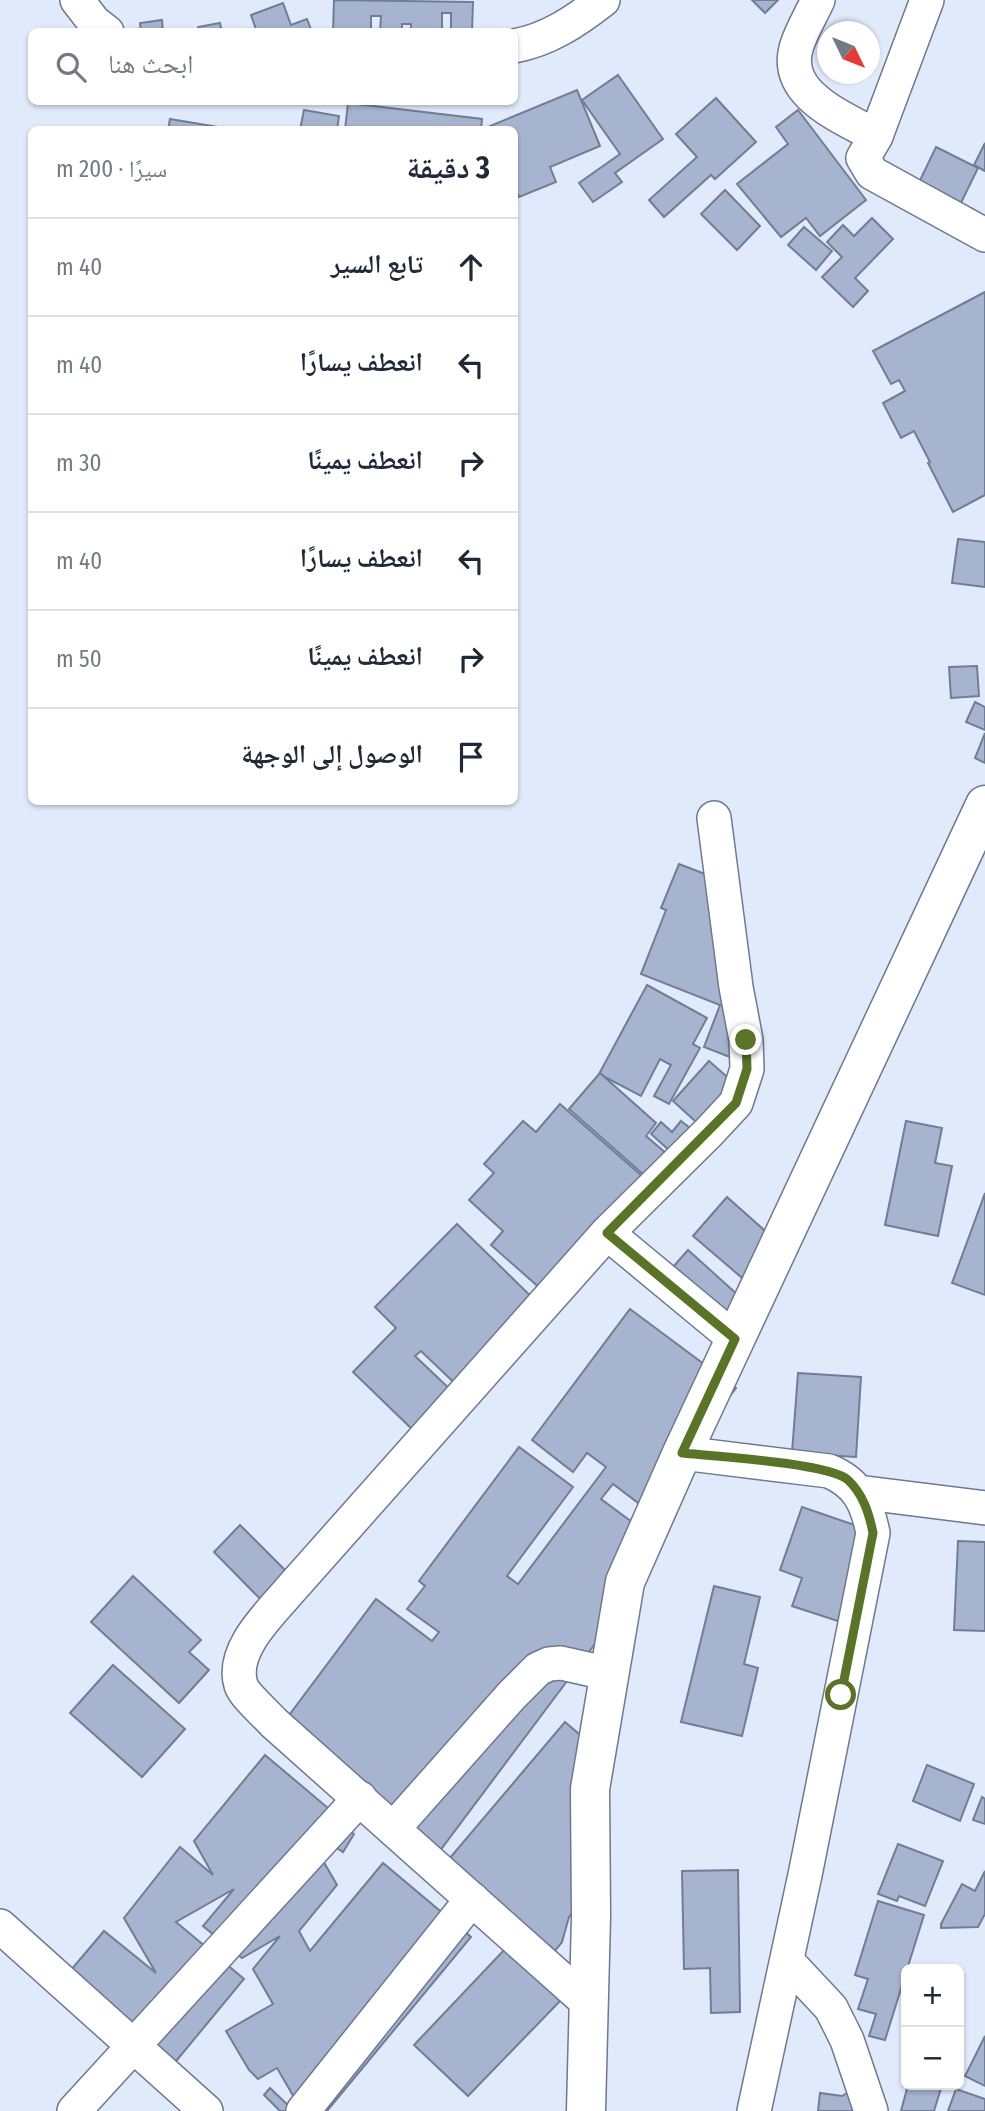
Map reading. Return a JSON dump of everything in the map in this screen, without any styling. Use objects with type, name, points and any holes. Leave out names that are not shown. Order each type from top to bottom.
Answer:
[{"type":"main road","points":[[586,2111],[591,1917],[590,1789],[625,1582],[682,1453],[985,805]]},
{"type":"street","points":[[77,0],[102,28]]},
{"type":"street","points":[[518,45],[574,23],[603,0]]},
{"type":"street","points":[[818,0],[796,47],[794,70],[801,87],[821,105],[876,136]]},
{"type":"street","points":[[927,0],[876,136],[863,158],[872,173],[985,235]]},
{"type":"street","points":[[587,2003],[274,1723],[241,1686],[240,1665],[250,1637],[607,1233],[736,1103],[747,1069],[746,1040],[736,987],[714,818]]},
{"type":"street","points":[[607,1233],[735,1339]]},
{"type":"street","points":[[682,1453],[771,1462],[829,1471],[846,1478],[869,1512],[873,1533],[754,2111]]},
{"type":"street","points":[[858,1492],[985,1508]]},
{"type":"street","points":[[393,1829],[512,1695],[538,1670],[549,1664],[561,1663],[610,1674]]},
{"type":"street","points":[[74,2111],[360,1798]]},
{"type":"street","points":[[303,2111],[472,1899]]},
{"type":"street","points":[[0,1926],[206,2111]]},
{"type":"street","points":[[787,1961],[831,2008],[847,2040],[871,2111]]},
{"type":"building","points":[[334,0],[473,2],[472,28],[451,28],[451,13],[442,13],[442,28],[411,28],[411,24],[402,24],[402,28],[380,28],[381,16],[371,16],[371,28],[333,28]]},
{"type":"building","points":[[752,0],[778,0],[765,13]]},
{"type":"building","points":[[283,3],[291,25],[307,19],[310,28],[256,28],[251,15]]},
{"type":"building","points":[[162,20],[163,28],[141,28],[140,23]]},
{"type":"building","points":[[220,23],[221,28],[198,28]]},
{"type":"building","points":[[618,75],[663,139],[615,173],[622,182],[593,202],[579,183],[620,154],[582,100]]},
{"type":"building","points":[[577,90],[600,146],[550,167],[556,182],[519,197],[518,126],[490,126]]},
{"type":"building","points":[[716,98],[756,142],[715,179],[711,175],[664,217],[649,200],[697,157],[676,134]]},
{"type":"building","points":[[348,105],[482,119],[481,126],[345,126]]},
{"type":"building","points":[[304,110],[339,116],[338,126],[301,126]]},
{"type":"building","points":[[798,110],[866,200],[820,236],[806,218],[781,237],[737,184],[788,144],[776,127]]},
{"type":"building","points":[[170,119],[212,126],[169,126]]},
{"type":"building","points":[[985,143],[985,171],[974,165]]},
{"type":"building","points":[[936,147],[978,168],[957,211],[913,195]]},
{"type":"building","points":[[725,190],[760,226],[737,250],[701,214]]},
{"type":"building","points":[[872,218],[893,239],[855,278],[868,291],[853,307],[822,277],[842,257],[827,242],[843,225],[854,236]]},
{"type":"building","points":[[804,227],[832,251],[816,270],[788,245]]},
{"type":"building","points":[[985,292],[985,495],[953,512],[914,431],[901,438],[883,403],[905,391],[899,380],[891,384],[873,351]]},
{"type":"building","points":[[958,539],[985,542],[985,587],[952,583]]},
{"type":"building","points":[[977,666],[979,696],[951,698],[949,667]]},
{"type":"building","points":[[975,702],[985,707],[985,730],[966,722]]},
{"type":"building","points":[[985,733],[985,763],[975,758]]},
{"type":"building","points":[[679,864],[726,882],[745,1063],[704,1047],[720,1005],[641,974],[666,910],[661,908]]},
{"type":"building","points":[[647,985],[707,1018],[693,1044],[700,1048],[669,1104],[654,1096],[671,1065],[660,1059],[641,1096],[599,1074]]},
{"type":"building","points":[[709,1061],[742,1090],[706,1131],[673,1101]]},
{"type":"building","points":[[600,1073],[656,1123],[646,1136],[674,1160],[653,1183],[569,1109]]},
{"type":"building","points":[[560,1104],[651,1184],[550,1297],[491,1245],[503,1231],[469,1200],[494,1173],[484,1164],[523,1121],[536,1132]]},
{"type":"building","points":[[681,1121],[690,1128],[671,1152],[651,1134],[661,1122],[672,1132]]},
{"type":"building","points":[[906,1121],[942,1128],[935,1163],[952,1166],[938,1236],[885,1225]]},
{"type":"building","points":[[985,1193],[985,1295],[952,1283]]},
{"type":"building","points":[[727,1197],[781,1245],[748,1283],[693,1236]]},
{"type":"building","points":[[457,1224],[545,1310],[465,1393],[421,1351],[415,1356],[454,1393],[415,1432],[353,1372],[396,1328],[375,1307]]},
{"type":"building","points":[[688,1250],[759,1314],[729,1348],[658,1284]]},
{"type":"building","points":[[630,1309],[736,1388],[646,1509],[613,1484],[601,1499],[659,1542],[624,1605],[436,1856],[275,1734],[376,1599],[432,1641],[439,1632],[407,1609],[425,1586],[419,1581],[519,1447],[573,1487],[507,1576],[518,1584],[606,1467],[587,1453],[573,1472],[532,1440]]},
{"type":"building","points":[[798,1373],[861,1377],[856,1457],[792,1453]]},
{"type":"building","points":[[802,1507],[875,1532],[844,1623],[792,1606],[802,1578],[780,1570]]},
{"type":"building","points":[[240,1525],[299,1584],[272,1611],[214,1552]]},
{"type":"building","points":[[958,1541],[985,1542],[985,1631],[954,1630]]},
{"type":"building","points":[[133,1576],[201,1640],[189,1652],[209,1670],[179,1703],[91,1622]]},
{"type":"building","points":[[714,1586],[760,1597],[744,1664],[758,1668],[742,1736],[681,1722]]},
{"type":"building","points":[[113,1665],[185,1729],[142,1777],[70,1713]]},
{"type":"building","points":[[565,1722],[578,1733],[598,1738],[575,1909],[569,1917],[562,1942],[550,1957],[444,1865]]},
{"type":"building","points":[[265,1755],[328,1808],[307,1833],[337,1885],[299,1931],[310,1951],[383,1863],[471,1937],[327,2111],[302,2111],[277,2068],[258,2079],[249,2070],[226,2031],[273,2004],[253,1969],[280,1936],[242,1958],[203,1926],[234,1889],[176,1922],[244,1979],[167,2072],[60,1983],[104,1931],[156,1973],[124,1918],[180,1847],[213,1875],[194,1841]]},
{"type":"building","points":[[927,1765],[974,1784],[960,1821],[913,1801]]},
{"type":"building","points":[[982,1797],[985,1799],[985,1824],[973,1820]]},
{"type":"building","points":[[333,1819],[354,1834],[343,1852],[320,1837]]},
{"type":"building","points":[[898,1844],[943,1861],[925,1906],[899,1896],[897,1901],[878,1894]]},
{"type":"building","points":[[738,1870],[740,2012],[711,2013],[710,1968],[684,1969],[682,1871]]},
{"type":"building","points":[[985,1871],[985,1914],[978,1927],[941,1928],[962,1884],[975,1891]]},
{"type":"building","points":[[878,1901],[924,1915],[909,1964],[901,1964],[901,1989],[885,2040],[869,2036],[876,2014],[858,2009],[868,1979],[855,1975]]},
{"type":"building","points":[[507,1947],[562,1999],[468,2096],[414,2045]]},
{"type":"building","points":[[985,2036],[985,2086],[965,2076]]},
{"type":"building","points":[[270,2088],[294,2111],[280,2111],[264,2095]]},
{"type":"building","points":[[852,2090],[864,2111],[818,2111],[820,2093],[842,2096]]},
{"type":"building","points":[[907,2090],[940,2090],[934,2111],[901,2111]]},
{"type":"building","points":[[956,2090],[985,2099],[985,2111],[948,2111]]},
{"type":"route","points":[[746,1040],[747,1069],[736,1103],[607,1233],[735,1339],[682,1453],[829,1471],[846,1478],[869,1512],[873,1533],[841,1695]]}]
